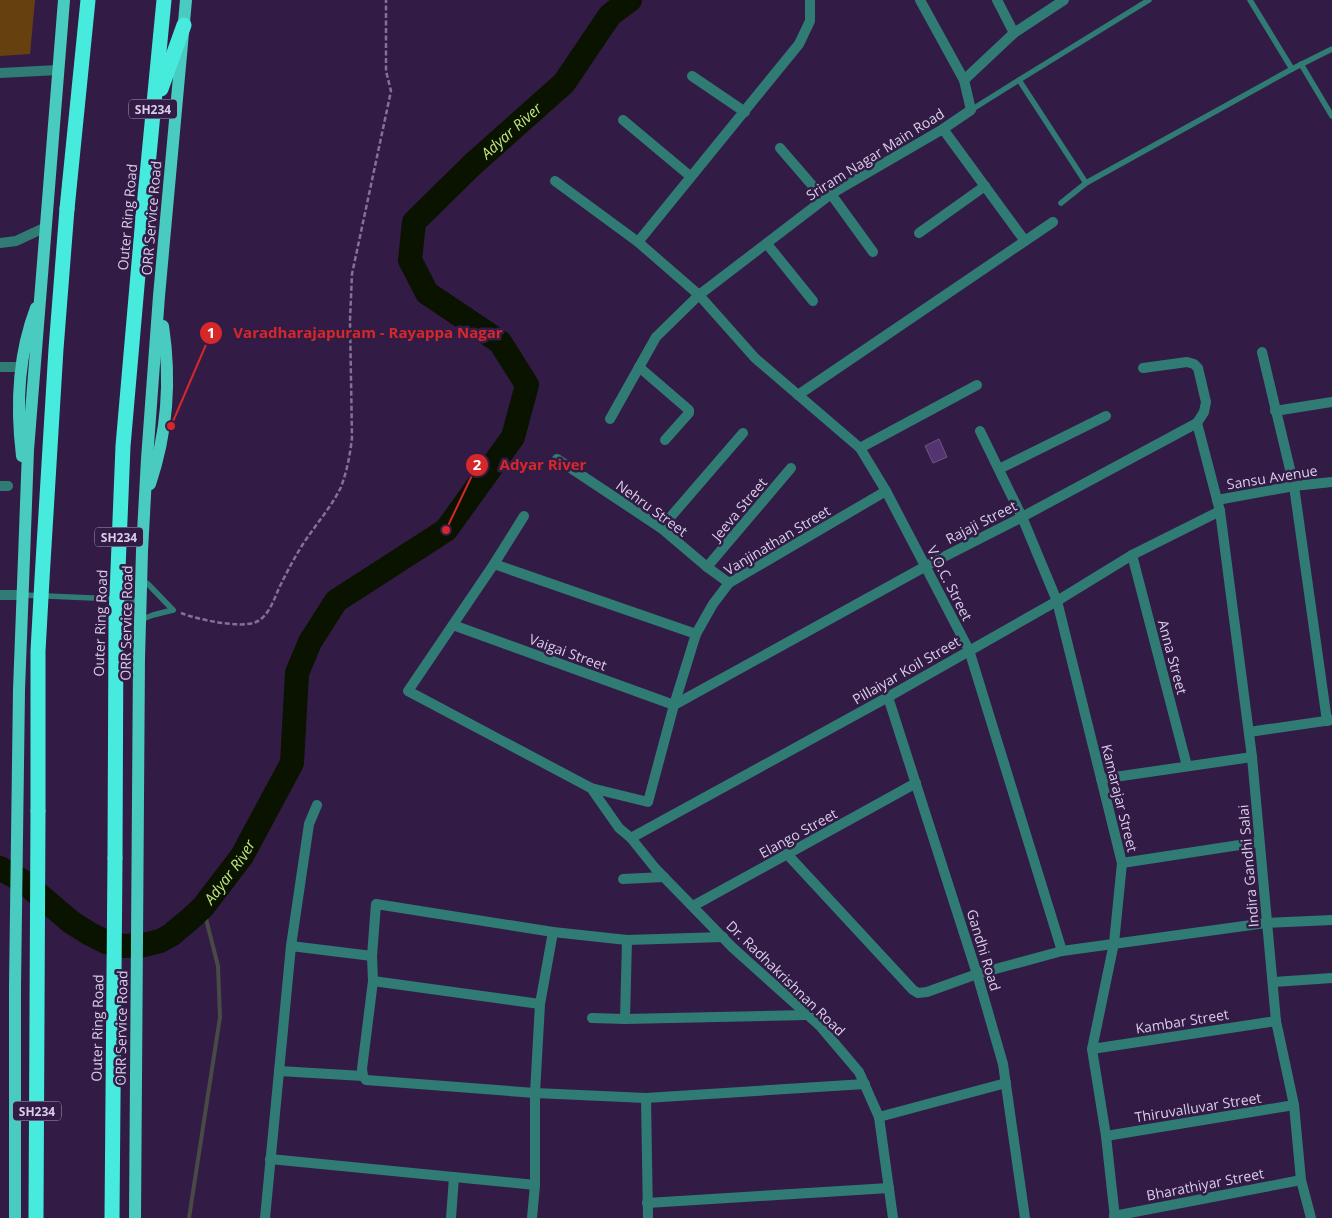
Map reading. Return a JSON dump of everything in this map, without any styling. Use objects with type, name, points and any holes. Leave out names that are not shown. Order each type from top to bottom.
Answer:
[{"type":"highway","points":[[77,0],[83,44]]},
{"type":"highway","name":"SH234","points":[[36,1218],[38,651],[56,349],[67,209],[88,0]]},
{"type":"highway","name":"Outer Ring Road","points":[[112,1218],[116,619],[123,446],[164,0]]},
{"type":"highway","points":[[153,109],[184,24]]},
{"type":"main road","points":[[15,1218],[17,836],[28,450],[64,0]]},
{"type":"main road","name":"ORR Service Road","points":[[135,1218],[140,620],[145,499],[159,301],[186,0]]},
{"type":"main road","points":[[27,490],[19,410],[23,353],[28,328],[41,294]]},
{"type":"street","points":[[638,242],[799,44],[810,21],[810,0]]},
{"type":"street","points":[[920,0],[964,80],[971,110]]},
{"type":"street","points":[[997,0],[1014,34]]},
{"type":"street","points":[[964,80],[1014,34],[1064,0]]},
{"type":"street","points":[[0,73],[58,70]]},
{"type":"street","points":[[692,76],[745,112]]},
{"type":"street","name":"Sriram Nagar Main Road","points":[[610,420],[656,337],[699,295],[827,197],[943,129],[971,110]]},
{"type":"street","points":[[623,120],[690,176]]},
{"type":"street","points":[[943,129],[1025,241]]},
{"type":"street","points":[[780,148],[827,197],[874,252]]},
{"type":"street","name":"V.O.C. Street","points":[[555,181],[638,242],[699,295],[755,358],[860,448],[886,491],[969,650],[1062,951]]},
{"type":"street","points":[[919,232],[984,186]]},
{"type":"street","points":[[798,396],[1053,222]]},
{"type":"street","points":[[0,243],[16,241],[46,227]]},
{"type":"street","points":[[767,244],[813,301]]},
{"type":"street","points":[[1249,732],[1329,721],[1294,486],[1262,352]]},
{"type":"street","points":[[1142,368],[1186,362],[1194,364],[1198,368],[1206,402],[1204,412],[1197,423]]},
{"type":"street","points":[[0,367],[22,367]]},
{"type":"street","points":[[640,367],[689,410],[689,413],[665,440]]},
{"type":"street","points":[[860,448],[977,384]]},
{"type":"street","points":[[1275,411],[1332,402]]},
{"type":"street","points":[[999,469],[1106,416]]},
{"type":"street","name":"Indira Gandhi Salai","points":[[1197,423],[1218,505],[1252,757],[1266,923],[1274,982],[1276,1021],[1294,1105],[1301,1180],[1311,1218]]},
{"type":"street","name":"Rajaji Street","points":[[674,705],[926,566],[1197,423]]},
{"type":"street","name":"Kamarajar Street","points":[[980,431],[1022,516],[1057,601],[1122,863],[1114,943],[1092,1050],[1106,1136],[1115,1217]]},
{"type":"street","points":[[661,528],[743,433]]},
{"type":"street","name":"Nehru Street","points":[[557,459],[661,528],[729,583]]},
{"type":"street","name":"Jeeva Street","points":[[707,567],[792,468]]},
{"type":"street","name":"Sansu Avenue","points":[[1218,505],[1294,486],[1332,482]]},
{"type":"street","name":"Vanjinathan Street","points":[[591,788],[648,802],[674,705],[696,634],[713,604],[729,583],[886,491]]},
{"type":"street","name":"Pillaiyar Koil Street","points":[[631,838],[888,697],[1057,601],[1218,505]]},
{"type":"street","points":[[524,516],[494,564],[408,691],[591,788]]},
{"type":"street","name":"Anna Street","points":[[1132,555],[1187,766]]},
{"type":"street","points":[[494,564],[696,634]]},
{"type":"street","points":[[0,595],[23,595]]},
{"type":"street","name":"Vaigai Street","points":[[453,625],[674,705]]},
{"type":"street","name":"Gandhi Road","points":[[888,697],[977,974],[1003,1064],[1026,1218]]},
{"type":"street","points":[[1101,779],[1252,757]]},
{"type":"street","name":"Elango Street","points":[[693,906],[916,783]]},
{"type":"street","name":"Dr. Radhakrishnan Road","points":[[591,788],[619,828],[631,838],[664,877],[732,947],[820,1026],[859,1072],[879,1117],[893,1218]]},
{"type":"street","points":[[265,1218],[291,946],[310,824],[318,806]]},
{"type":"street","points":[[1122,863],[1259,842]]},
{"type":"street","points":[[787,854],[913,990],[918,993],[927,992],[977,974],[1062,951],[1266,923],[1332,920]]},
{"type":"street","points":[[623,879],[664,877]]},
{"type":"street","points":[[723,936],[627,940],[553,932],[376,904],[372,956],[373,981],[362,1069],[363,1076],[366,1080],[535,1093],[646,1098],[865,1084]]},
{"type":"street","points":[[532,1218],[535,1184],[535,1093],[540,1004],[553,932]]},
{"type":"street","points":[[625,1019],[627,940]]},
{"type":"street","points":[[291,946],[372,956]]},
{"type":"street","points":[[1274,982],[1332,978]]},
{"type":"street","points":[[373,981],[540,1004]]},
{"type":"street","points":[[592,1018],[808,1015]]},
{"type":"street","name":"Kambar Street","points":[[1092,1050],[1276,1021]]},
{"type":"street","points":[[279,1071],[363,1076]]},
{"type":"street","points":[[879,1117],[1006,1083]]},
{"type":"street","points":[[646,1098],[648,1218]]},
{"type":"street","name":"Thiruvalluvar Street","points":[[1106,1136],[1294,1105]]},
{"type":"street","points":[[270,1159],[535,1184]]},
{"type":"street","points":[[451,1218],[454,1177]]},
{"type":"street","name":"Bharathiyar Street","points":[[1115,1217],[1301,1180]]},
{"type":"street","points":[[648,1203],[889,1188]]},
{"type":"lane","points":[[971,110],[1149,0]]},
{"type":"lane","points":[[1250,0],[1292,68]]},
{"type":"lane","points":[[1061,203],[1086,183],[1292,68],[1332,49]]},
{"type":"lane","points":[[1301,64],[1332,116]]},
{"type":"lane","points":[[1019,80],[1086,183]]},
{"type":"lane","points":[[140,620],[173,610],[142,580]]},
{"type":"lane","points":[[23,595],[141,600]]},
{"type":"path","points":[[173,610],[184,614],[236,624],[248,625],[262,618],[275,598],[291,563],[340,489],[350,457],[352,438],[350,320],[352,274],[391,91],[386,71],[386,0]]},
{"type":"shaded area","points":[[0,0],[35,0],[30,54],[0,56]]},
{"type":"building","points":[[939,439],[947,457],[933,463],[925,446]]},
{"type":"waterway","name":"Adyar River","points":[[0,868],[24,882],[71,922],[90,934],[106,942],[123,946],[144,945],[160,941],[171,935],[189,920],[203,907],[242,856],[292,763],[297,673],[310,642],[336,601],[446,530],[513,437],[527,385],[500,342],[427,293],[410,260],[414,222],[473,164],[564,83],[610,15],[630,0]]},
{"type":"waterway","points":[[189,1218],[220,1017],[218,966],[203,907]]},
{"type":"place","name":"Varadharajapuram - Rayappa Nagar","points":[[171,426]]},
{"type":"place","name":"Adyar River","points":[[446,530]]}]
